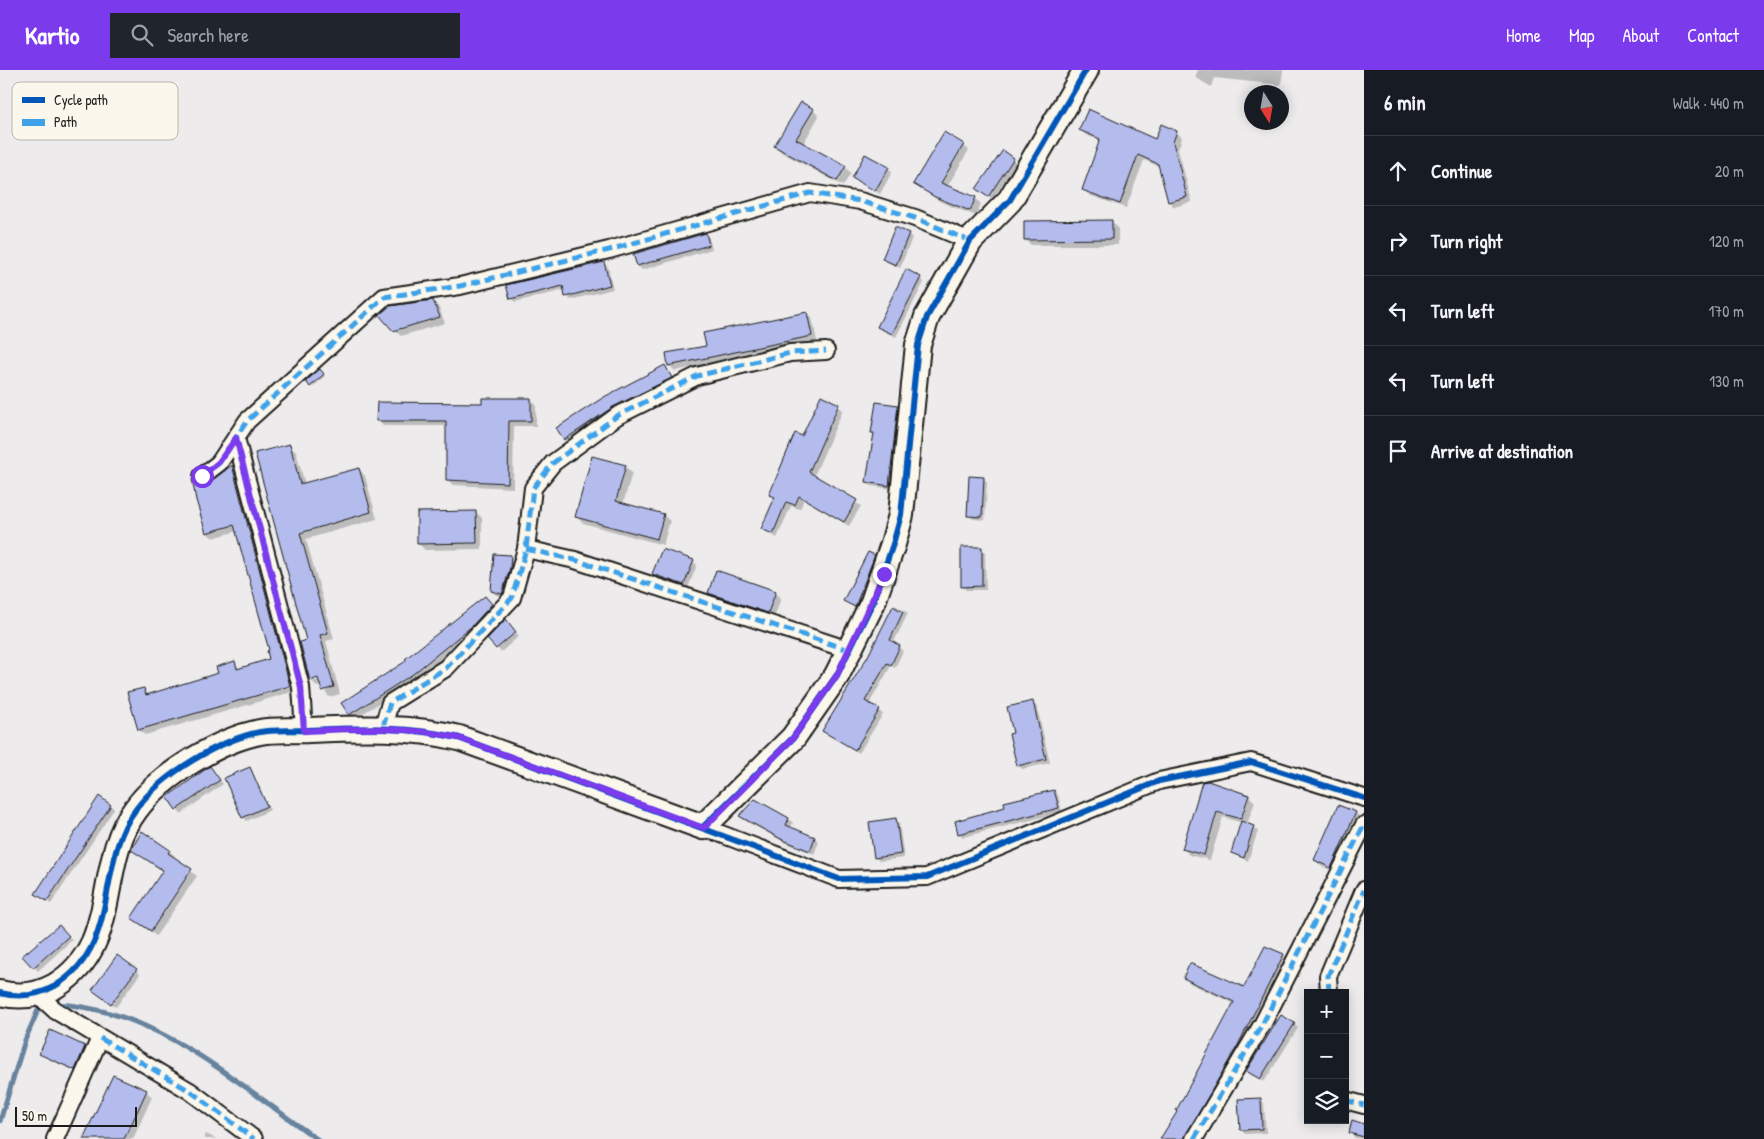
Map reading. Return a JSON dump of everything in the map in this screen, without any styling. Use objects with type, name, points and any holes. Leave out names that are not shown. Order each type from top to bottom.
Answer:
[{"type":"street","points":[[704,828],[793,738],[837,675],[884,574],[901,515],[921,331],[970,241],[1010,200],[1086,70]]},
{"type":"street","points":[[202,476],[219,462],[248,421],[384,297],[460,286],[609,250],[810,193],[860,201],[915,218],[970,241]]},
{"type":"street","points":[[383,727],[390,703],[446,668],[512,598],[526,549],[533,488],[553,463],[617,416],[697,376],[790,353],[826,351]]},
{"type":"street","points":[[236,438],[301,687],[304,731]]},
{"type":"street","points":[[526,549],[575,560],[849,650]]},
{"type":"street","points":[[48,1001],[88,955],[101,921],[119,843],[127,822],[144,798],[166,779],[231,740],[260,732],[383,727],[422,731],[459,738],[839,879],[927,877],[1159,781],[1251,762],[1364,798]]},
{"type":"street","points":[[1194,1139],[1263,1023],[1364,825]]},
{"type":"street","points":[[1329,989],[1328,976],[1364,890]]},
{"type":"street","points":[[0,993],[48,1001],[100,1038],[190,1091],[254,1139]]},
{"type":"street","points":[[55,1139],[100,1038]]},
{"type":"street","points":[[1349,1101],[1364,1105]]},
{"type":"building","points":[[801,102],[814,109],[796,139],[846,166],[837,181],[774,146]]},
{"type":"building","points":[[1088,109],[1155,139],[1161,124],[1177,131],[1173,142],[1187,197],[1168,202],[1158,164],[1138,155],[1120,204],[1082,190],[1100,139],[1079,130]]},
{"type":"building","points":[[944,132],[964,144],[941,183],[976,197],[970,211],[935,197],[913,184]]},
{"type":"building","points":[[1003,150],[1014,158],[988,197],[976,189]]},
{"type":"building","points":[[865,154],[889,167],[875,191],[852,178]]},
{"type":"building","points":[[1112,220],[1112,239],[1024,240],[1024,221]]},
{"type":"building","points":[[895,227],[909,233],[896,265],[882,259]]},
{"type":"building","points":[[706,233],[709,245],[637,266],[633,254]]},
{"type":"building","points":[[604,262],[610,285],[565,297],[563,286],[510,299],[506,285]]},
{"type":"building","points":[[906,269],[921,277],[892,334],[877,327]]},
{"type":"building","points":[[433,300],[440,317],[393,331],[379,315],[390,306]]},
{"type":"building","points":[[807,312],[812,336],[668,366],[666,353],[706,346],[703,333]]},
{"type":"building","points":[[665,365],[672,378],[613,407],[564,440],[556,428],[604,397]]},
{"type":"building","points":[[320,369],[324,374],[310,387],[306,381]]},
{"type":"building","points":[[821,395],[839,404],[809,472],[857,500],[844,522],[799,496],[795,505],[786,502],[773,534],[761,529],[775,497],[769,495],[795,433],[802,436]]},
{"type":"building","points":[[482,398],[531,398],[531,421],[509,421],[508,483],[446,480],[446,421],[376,421],[377,402],[482,403]]},
{"type":"building","points":[[876,402],[898,405],[889,486],[866,482],[874,433],[871,433]]},
{"type":"building","points":[[290,444],[300,484],[359,468],[371,512],[300,533],[328,633],[320,635],[334,687],[322,691],[318,678],[310,681],[300,642],[306,640],[255,453]]},
{"type":"building","points":[[592,456],[626,465],[616,501],[664,514],[657,539],[575,517]]},
{"type":"building","points":[[232,465],[290,686],[138,730],[127,692],[144,688],[146,695],[218,673],[216,667],[235,661],[237,669],[269,659],[267,651],[269,650],[234,525],[206,533],[196,500],[192,479],[198,485],[204,486]]},
{"type":"building","points":[[969,476],[984,477],[982,517],[967,516]]},
{"type":"building","points":[[476,511],[477,543],[417,544],[417,512]]},
{"type":"building","points":[[961,547],[982,547],[982,586],[961,587]]},
{"type":"building","points":[[662,549],[694,560],[684,585],[652,574]]},
{"type":"building","points":[[868,552],[875,555],[855,607],[843,601]]},
{"type":"building","points":[[494,554],[511,555],[510,568],[502,594],[491,591]]},
{"type":"building","points":[[716,570],[776,591],[768,613],[708,593]]},
{"type":"building","points":[[485,596],[492,604],[472,626],[413,674],[349,715],[341,703],[406,661],[405,659]]},
{"type":"building","points":[[893,606],[903,612],[890,640],[900,646],[891,665],[887,663],[865,701],[880,709],[855,750],[822,731],[868,656]]},
{"type":"building","points":[[506,619],[516,632],[496,649],[487,639]]},
{"type":"building","points":[[1033,701],[1046,759],[1017,766],[1009,734],[1013,733],[1007,707]]},
{"type":"building","points":[[210,766],[220,780],[176,810],[167,797]]},
{"type":"building","points":[[250,767],[267,806],[242,818],[224,778]]},
{"type":"building","points":[[1208,781],[1249,795],[1241,819],[1217,812],[1204,855],[1182,849],[1202,782]]},
{"type":"building","points":[[1054,790],[1059,808],[958,834],[955,821],[1005,807],[1004,802]]},
{"type":"building","points":[[99,796],[111,805],[47,901],[35,894]]},
{"type":"building","points":[[755,799],[789,818],[786,825],[815,837],[810,851],[781,839],[739,816]]},
{"type":"building","points":[[1338,805],[1356,812],[1331,868],[1314,860]]},
{"type":"building","points":[[896,818],[901,854],[874,858],[869,822]]},
{"type":"building","points":[[1241,821],[1254,826],[1244,858],[1231,853]]},
{"type":"building","points":[[142,831],[170,850],[168,853],[192,869],[151,931],[131,918],[163,870],[131,850]]},
{"type":"building","points":[[59,925],[69,936],[33,968],[22,956]]},
{"type":"building","points":[[1265,946],[1284,954],[1238,1045],[1184,1139],[1160,1139],[1177,1112],[1234,1002],[1183,978],[1190,963],[1244,987]]},
{"type":"building","points":[[117,955],[137,969],[111,1004],[92,990]]},
{"type":"building","points":[[1281,1015],[1295,1023],[1260,1079],[1246,1071]]},
{"type":"building","points":[[50,1030],[85,1046],[75,1070],[39,1054]]},
{"type":"building","points":[[113,1075],[147,1090],[132,1123],[124,1139],[83,1139]]},
{"type":"building","points":[[1261,1098],[1262,1129],[1240,1130],[1238,1099]]},
{"type":"building","points":[[1352,1120],[1364,1124],[1364,1137],[1349,1133]]},
{"type":"waterway","points":[[54,1005],[88,1008],[119,1016],[150,1028],[208,1061],[317,1139]]},
{"type":"waterway","points":[[0,1121],[25,1040],[39,1008],[46,1006]]},
{"type":"marked path","points":[[202,476],[219,463],[247,421],[384,297],[460,286],[609,250],[810,193],[860,201],[915,218],[970,241]]},
{"type":"marked path","points":[[383,727],[390,703],[446,668],[512,598],[526,549],[533,488],[553,463],[617,416],[697,376],[790,353],[826,351]]},
{"type":"marked path","points":[[236,438],[301,687],[304,731]]},
{"type":"marked path","points":[[526,549],[575,560],[849,650]]},
{"type":"marked path","points":[[1194,1139],[1263,1023],[1364,825]]},
{"type":"marked path","points":[[1329,989],[1328,976],[1364,890]]},
{"type":"marked path","points":[[100,1038],[190,1091],[254,1139]]},
{"type":"marked path","points":[[1349,1101],[1364,1105]]},
{"type":"cycle path","points":[[703,827],[793,738],[837,675],[873,602],[901,515],[918,345],[927,317],[970,241],[1010,200],[1086,70]]},
{"type":"cycle path","points":[[0,993],[21,996],[35,994],[55,986],[76,969],[90,949],[99,926],[115,854],[123,831],[136,809],[147,796],[175,772],[209,751],[244,736],[266,731],[384,729],[422,731],[459,738],[839,879],[927,877],[1159,781],[1251,762],[1364,798]]},
{"type":"route","points":[[202,476],[219,462],[236,438],[301,687],[304,731],[383,727],[402,728],[459,738],[704,828],[793,738],[837,675],[873,602],[884,574]]}]
